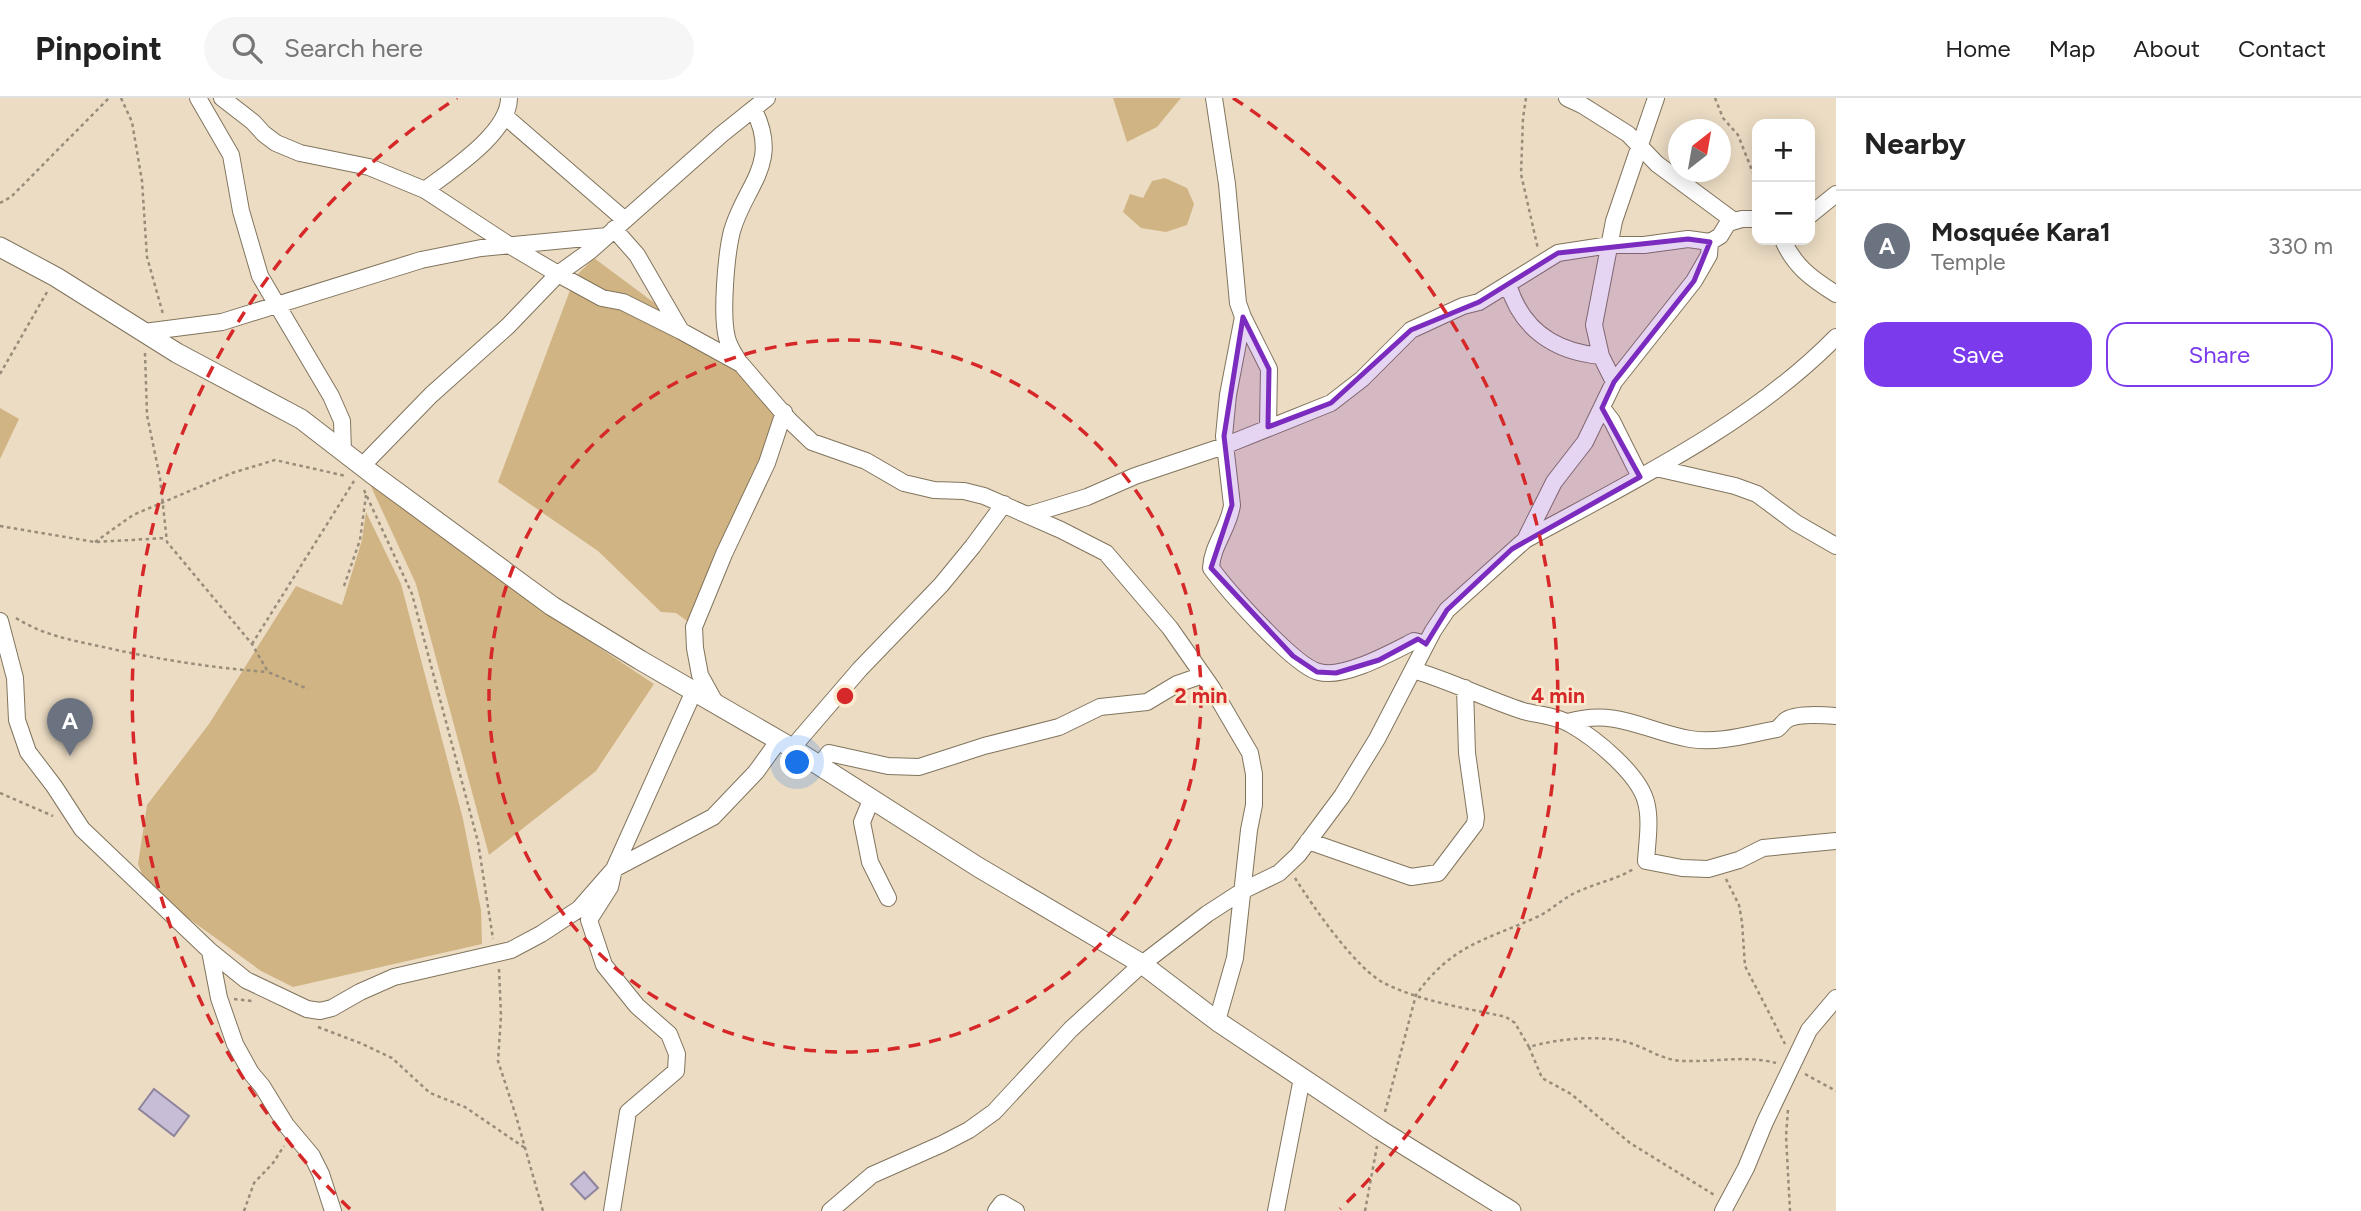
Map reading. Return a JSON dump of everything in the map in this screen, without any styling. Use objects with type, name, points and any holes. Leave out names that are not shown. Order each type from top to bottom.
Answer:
[{"type":"street","points":[[198,98],[231,155],[248,239],[260,276],[331,396],[342,421],[344,452]]},
{"type":"street","points":[[222,98],[276,144],[300,153],[369,167],[425,190],[558,274],[602,298],[623,302],[741,364]]},
{"type":"street","points":[[425,190],[458,165],[499,127],[506,117],[509,98]]},
{"type":"street","points":[[359,472],[431,396],[508,327],[558,274],[615,229],[722,134],[767,98]]},
{"type":"street","points":[[1214,98],[1227,184],[1238,303],[1242,317],[1269,369],[1268,427]]},
{"type":"street","points":[[1567,98],[1602,117],[1639,144],[1657,164],[1734,221]]},
{"type":"street","points":[[1614,382],[1601,356],[1594,325],[1614,221],[1656,98]]},
{"type":"street","points":[[754,110],[763,135],[762,170],[732,231],[725,305],[727,341],[741,364],[789,420],[812,442],[866,461],[904,483],[934,491],[964,491],[1004,504],[1106,553],[1170,628],[1203,675],[1250,754],[1254,774],[1254,805],[1244,890],[1235,958],[1217,1021]]},
{"type":"street","points":[[506,117],[638,255],[681,331]]},
{"type":"street","points":[[1815,211],[1836,194]]},
{"type":"street","points":[[1815,212],[1836,210]]},
{"type":"street","points":[[1028,514],[1087,497],[1135,476],[1224,446],[1331,403],[1362,379],[1411,330],[1463,306],[1479,302],[1558,253],[1688,239],[1710,242],[1720,236],[1728,223],[1752,219]]},
{"type":"street","points":[[144,332],[222,322],[421,260],[481,248],[615,229]]},
{"type":"street","points":[[1525,540],[1554,482],[1585,442],[1614,382],[1694,281],[1709,255],[1710,242]]},
{"type":"street","points":[[1785,245],[1799,267],[1836,294]]},
{"type":"street","points":[[0,247],[56,277],[177,353],[301,419],[344,452],[359,472],[552,606],[785,744],[978,867],[1142,964],[1217,1021],[1302,1078],[1511,1211]]},
{"type":"street","points":[[1508,284],[1513,302],[1521,315],[1545,337],[1560,348],[1579,354],[1601,356]]},
{"type":"street","points":[[1242,317],[1228,395],[1224,446],[1232,505],[1230,516],[1212,556],[1211,568],[1231,593],[1293,656],[1317,672],[1336,673],[1379,660],[1415,641],[1426,644]]},
{"type":"street","points":[[830,1211],[872,1175],[960,1134],[994,1112],[1071,1029],[1142,964],[1244,890],[1279,873],[1308,841],[1356,773],[1447,610],[1525,540],[1640,477],[1744,413],[1814,360],[1836,337]]},
{"type":"street","points":[[1602,408],[1612,421],[1640,477]]},
{"type":"street","points":[[716,704],[700,674],[694,627],[724,554],[767,463],[784,412]]},
{"type":"street","points":[[1656,467],[1757,494],[1797,523],[1836,546]]},
{"type":"street","points":[[7,619],[15,678],[17,720],[27,752],[54,786],[82,829],[210,951],[246,980],[299,1006],[320,1011],[394,977],[511,950],[579,909],[614,869],[713,817],[941,585],[974,546],[1004,504]]},
{"type":"street","points":[[1413,670],[1522,710],[1568,722],[1604,749],[1629,771],[1647,804],[1646,861],[1682,868],[1708,869],[1763,848],[1836,841]]},
{"type":"street","points":[[819,766],[829,753],[888,766],[919,767],[984,746],[1059,727],[1100,708],[1147,702],[1177,684],[1203,675]]},
{"type":"street","points":[[1308,841],[1411,877],[1438,873],[1475,824],[1467,753],[1465,688]]},
{"type":"street","points":[[612,1211],[628,1112],[676,1071],[677,1055],[669,1034],[636,1006],[604,965],[589,920],[610,887],[614,869],[694,691]]},
{"type":"street","points":[[1568,722],[1587,717],[1604,717],[1638,723],[1701,741],[1777,729],[1786,720],[1794,718],[1821,714],[1836,716]]},
{"type":"street","points":[[872,798],[862,822],[870,862],[888,898]]},
{"type":"street","points":[[210,951],[219,998],[235,1044],[286,1125],[313,1156],[333,1211]]},
{"type":"street","points":[[1726,1207],[1809,1030],[1836,998]]},
{"type":"street","points":[[1276,1211],[1302,1078]]},
{"type":"street","points":[[996,1211],[1002,1203],[1016,1211]]},
{"type":"path","points":[[0,202],[11,197],[109,98]]},
{"type":"path","points":[[121,98],[132,122],[142,181],[147,257],[167,329]]},
{"type":"path","points":[[1526,98],[1521,174],[1535,240],[1544,262]]},
{"type":"path","points":[[1715,98],[1723,118],[1738,135],[1757,182]]},
{"type":"path","points":[[0,374],[56,277]]},
{"type":"path","points":[[144,332],[147,415],[160,478],[166,538],[252,645],[268,672]]},
{"type":"path","points":[[95,542],[133,515],[232,473],[275,460],[359,472]]},
{"type":"path","points":[[359,472],[366,495],[412,594],[478,842],[500,975],[498,1061],[543,1211]]},
{"type":"path","points":[[252,645],[359,472]]},
{"type":"path","points":[[344,586],[360,540],[366,495]]},
{"type":"path","points":[[0,526],[95,542],[166,538]]},
{"type":"path","points":[[7,619],[91,645],[150,657],[219,668],[268,672],[308,689]]},
{"type":"path","points":[[0,793],[82,829]]},
{"type":"path","points":[[1365,1211],[1380,1130],[1416,995],[1426,981],[1472,943],[1539,916],[1575,892],[1624,875],[1646,861]]},
{"type":"path","points":[[1287,865],[1315,910],[1373,976],[1416,995],[1464,1009],[1506,1017],[1516,1023],[1542,1078],[1571,1094],[1630,1143],[1726,1207]]},
{"type":"path","points":[[1722,865],[1729,887],[1739,905],[1745,966],[1785,1040],[1791,1067]]},
{"type":"path","points":[[219,998],[260,1001]]},
{"type":"path","points":[[310,1024],[392,1058],[430,1093],[465,1107],[525,1148]]},
{"type":"path","points":[[1529,1046],[1557,1039],[1614,1040],[1630,1043],[1656,1056],[1683,1061],[1757,1058],[1791,1067],[1836,1091]]},
{"type":"path","points":[[1788,1109],[1786,1136],[1790,1211]]},
{"type":"path","points":[[244,1211],[254,1183],[281,1152],[286,1139],[286,1125]]},
{"type":"highlighted area","points":[[1688,239],[1710,242],[1694,281],[1614,382],[1602,408],[1640,477],[1512,549],[1447,610],[1426,644],[1418,639],[1379,660],[1336,673],[1317,672],[1293,656],[1211,568],[1232,505],[1224,436],[1243,317],[1269,369],[1268,427],[1331,403],[1411,330],[1479,302],[1558,253]]},
{"type":"shaded area","points":[[1113,98],[1181,98],[1157,127],[1127,142]]},
{"type":"shaded area","points":[[1165,178],[1187,188],[1194,204],[1187,225],[1166,232],[1141,228],[1123,212],[1130,194],[1143,198],[1152,181]]},
{"type":"shaded area","points":[[594,258],[739,366],[785,418],[697,628],[676,613],[661,612],[598,551],[498,482],[575,277]]},
{"type":"shaded area","points":[[0,408],[19,419],[0,459]]},
{"type":"shaded area","points":[[368,480],[538,607],[654,684],[596,771],[489,855],[416,584]]},
{"type":"shaded area","points":[[366,512],[401,584],[463,819],[481,910],[482,944],[293,987],[261,971],[148,889],[138,864],[147,805],[209,724],[296,586],[342,605],[362,540]]},
{"type":"building","points":[[154,1089],[189,1116],[174,1136],[139,1109]]},
{"type":"building","points":[[584,1172],[598,1188],[585,1199],[571,1184]]},
{"type":"place","name":"Mosquée Kara1","points":[[70,756]]}]
